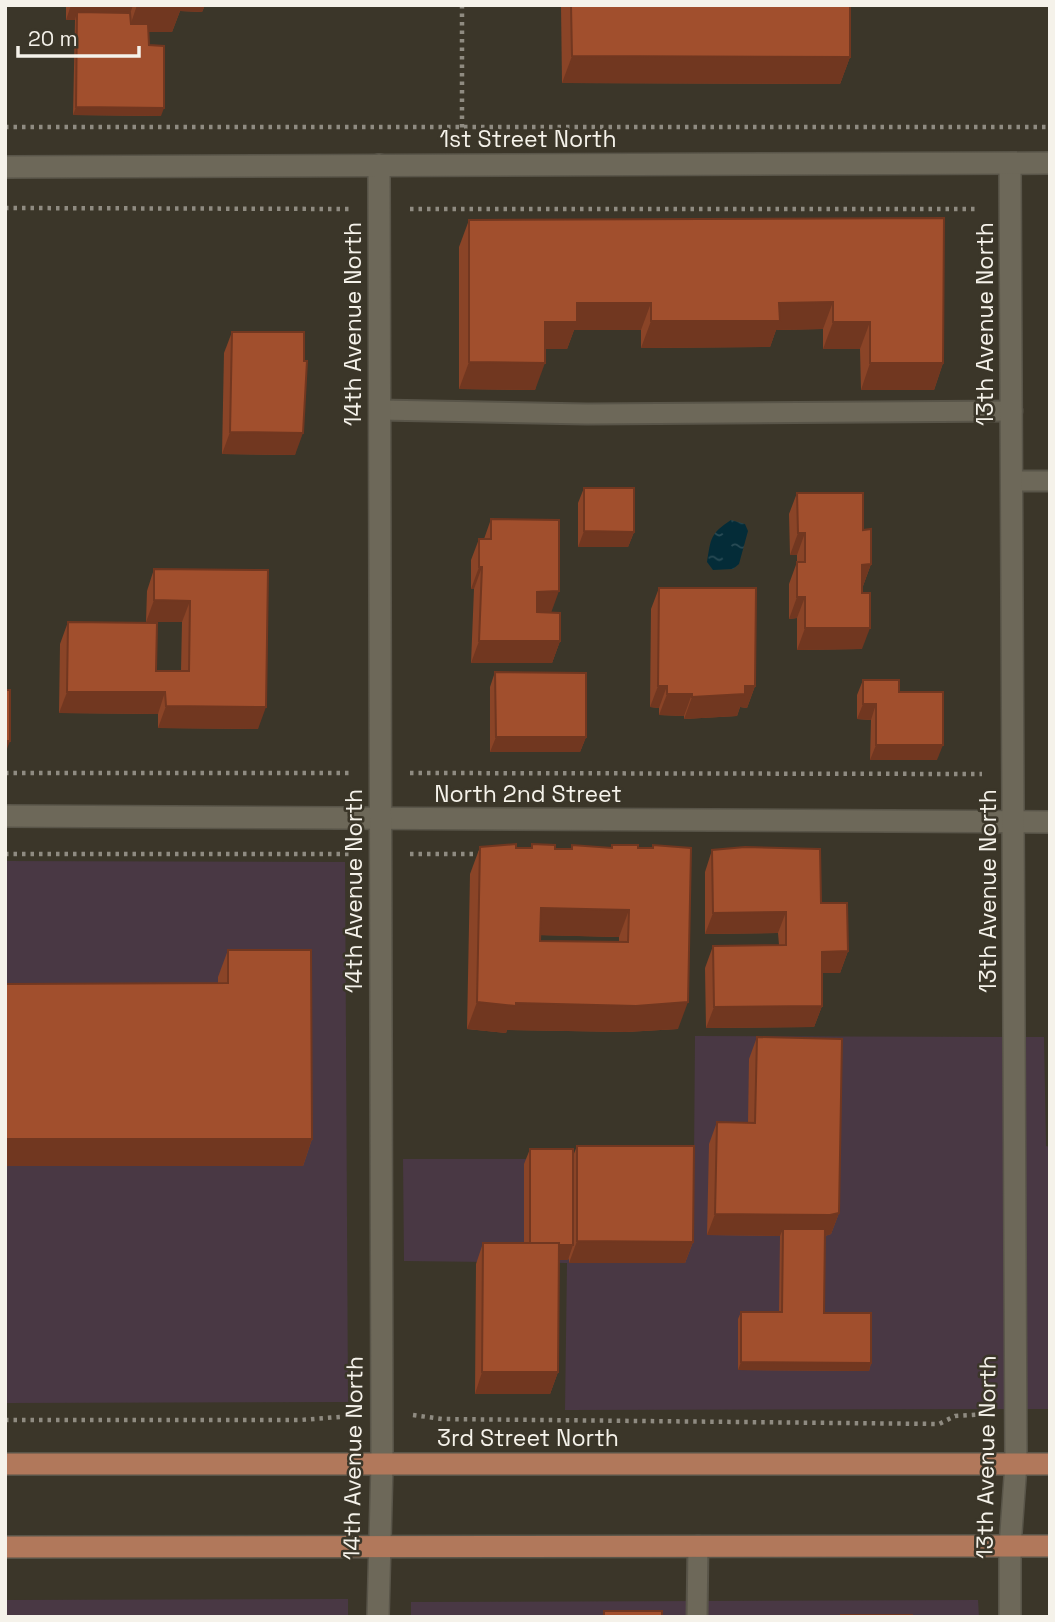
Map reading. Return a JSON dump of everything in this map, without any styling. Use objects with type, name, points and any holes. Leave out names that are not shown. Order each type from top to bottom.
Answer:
[{"type":"main road","name":"3rd Street North","points":[[5,1464],[1050,1464]]},
{"type":"main road","points":[[5,1547],[1050,1546]]},
{"type":"street","name":"1st Street North","points":[[5,166],[1050,163]]},
{"type":"street","name":"13th Avenue North","points":[[1010,164],[1016,1464],[1010,1546],[1010,1617]]},
{"type":"street","name":"14th Avenue North","points":[[378,1617],[377,1547],[382,1464],[379,166]]},
{"type":"street","name":"North 2nd Street","points":[[5,816],[1050,822]]},
{"type":"lane","points":[[380,410],[587,414],[1012,411]]},
{"type":"lane","points":[[1012,481],[1050,481]]},
{"type":"lane","points":[[697,1617],[698,1546]]},
{"type":"path","points":[[462,5],[463,165]]},
{"type":"path","points":[[5,127],[1050,127]]},
{"type":"path","points":[[5,208],[1010,209]]},
{"type":"path","points":[[5,773],[1013,774]]},
{"type":"path","points":[[5,854],[490,854]]},
{"type":"path","points":[[5,1420],[301,1420],[381,1416],[939,1423],[955,1416],[1015,1414]]},
{"type":"shaded area","points":[[5,861],[345,862],[348,1402],[5,1403]]},
{"type":"shaded area","points":[[695,1036],[1044,1037],[1046,1146],[1050,1147],[1050,1409],[565,1410],[567,1263],[404,1261],[403,1159],[694,1159]]},
{"type":"shaded area","points":[[348,1599],[348,1617],[5,1617],[5,1600]]},
{"type":"shaded area","points":[[978,1600],[979,1617],[411,1617],[411,1602]]},
{"type":"water","points":[[731,520],[745,524],[748,531],[739,564],[733,569],[713,570],[707,562],[711,542],[715,533]]},
{"type":"building","points":[[571,5],[850,5],[850,57],[572,56]]},
{"type":"building","points":[[77,12],[130,13],[131,24],[148,24],[149,45],[164,46],[164,108],[76,107]]},
{"type":"building","points":[[944,218],[943,363],[870,363],[870,322],[833,322],[833,302],[779,303],[780,321],[651,321],[651,303],[577,303],[577,322],[545,322],[545,363],[469,362],[469,220]]},
{"type":"building","points":[[232,332],[304,332],[304,361],[307,361],[303,433],[230,432]]},
{"type":"building","points":[[584,488],[634,488],[634,532],[584,531]]},
{"type":"building","points":[[797,493],[863,493],[863,530],[871,529],[871,564],[862,565],[862,593],[870,593],[870,628],[805,628],[805,597],[797,597],[797,562],[805,562],[805,533],[798,533]]},
{"type":"building","points":[[491,519],[559,520],[559,591],[537,592],[537,612],[560,613],[560,641],[479,641],[482,567],[479,567],[479,539],[491,539]]},
{"type":"building","points":[[154,569],[268,570],[266,707],[166,706],[165,692],[67,692],[68,622],[157,623],[156,671],[189,671],[190,601],[154,600]]},
{"type":"building","points":[[659,588],[756,588],[755,686],[745,686],[745,694],[692,697],[692,694],[667,694],[667,686],[658,686]]},
{"type":"building","points":[[495,672],[586,673],[586,737],[496,737]]},
{"type":"building","points":[[863,680],[899,680],[899,692],[943,692],[943,745],[876,745],[876,704],[863,704]]},
{"type":"building","points":[[5,690],[10,690],[10,741],[5,741]]},
{"type":"building","points":[[516,844],[516,848],[532,848],[532,844],[555,845],[555,849],[572,849],[572,845],[691,848],[688,1002],[636,1006],[516,1003],[516,1006],[477,1002],[480,847]],"holes":[[[541,908],[629,910],[628,942],[540,941]]]},
{"type":"building","points":[[745,847],[820,849],[821,903],[847,903],[848,951],[822,952],[822,1006],[714,1007],[713,946],[786,945],[786,912],[713,913],[712,850]]},
{"type":"building","points":[[228,950],[311,950],[312,1139],[5,1139],[5,984],[228,983]]},
{"type":"building","points":[[757,1037],[842,1039],[839,1213],[715,1214],[717,1122],[755,1123]]},
{"type":"building","points":[[577,1146],[694,1146],[693,1242],[577,1241]]},
{"type":"building","points":[[530,1149],[573,1149],[573,1245],[530,1243]]},
{"type":"building","points":[[783,1229],[825,1229],[824,1313],[871,1313],[871,1363],[741,1362],[741,1312],[782,1312]]},
{"type":"building","points":[[483,1243],[559,1243],[558,1372],[482,1372]]},
{"type":"building","points":[[604,1611],[662,1611],[662,1617],[604,1617]]},
{"type":"building","points":[[912,1615],[912,1617],[841,1617]]}]
